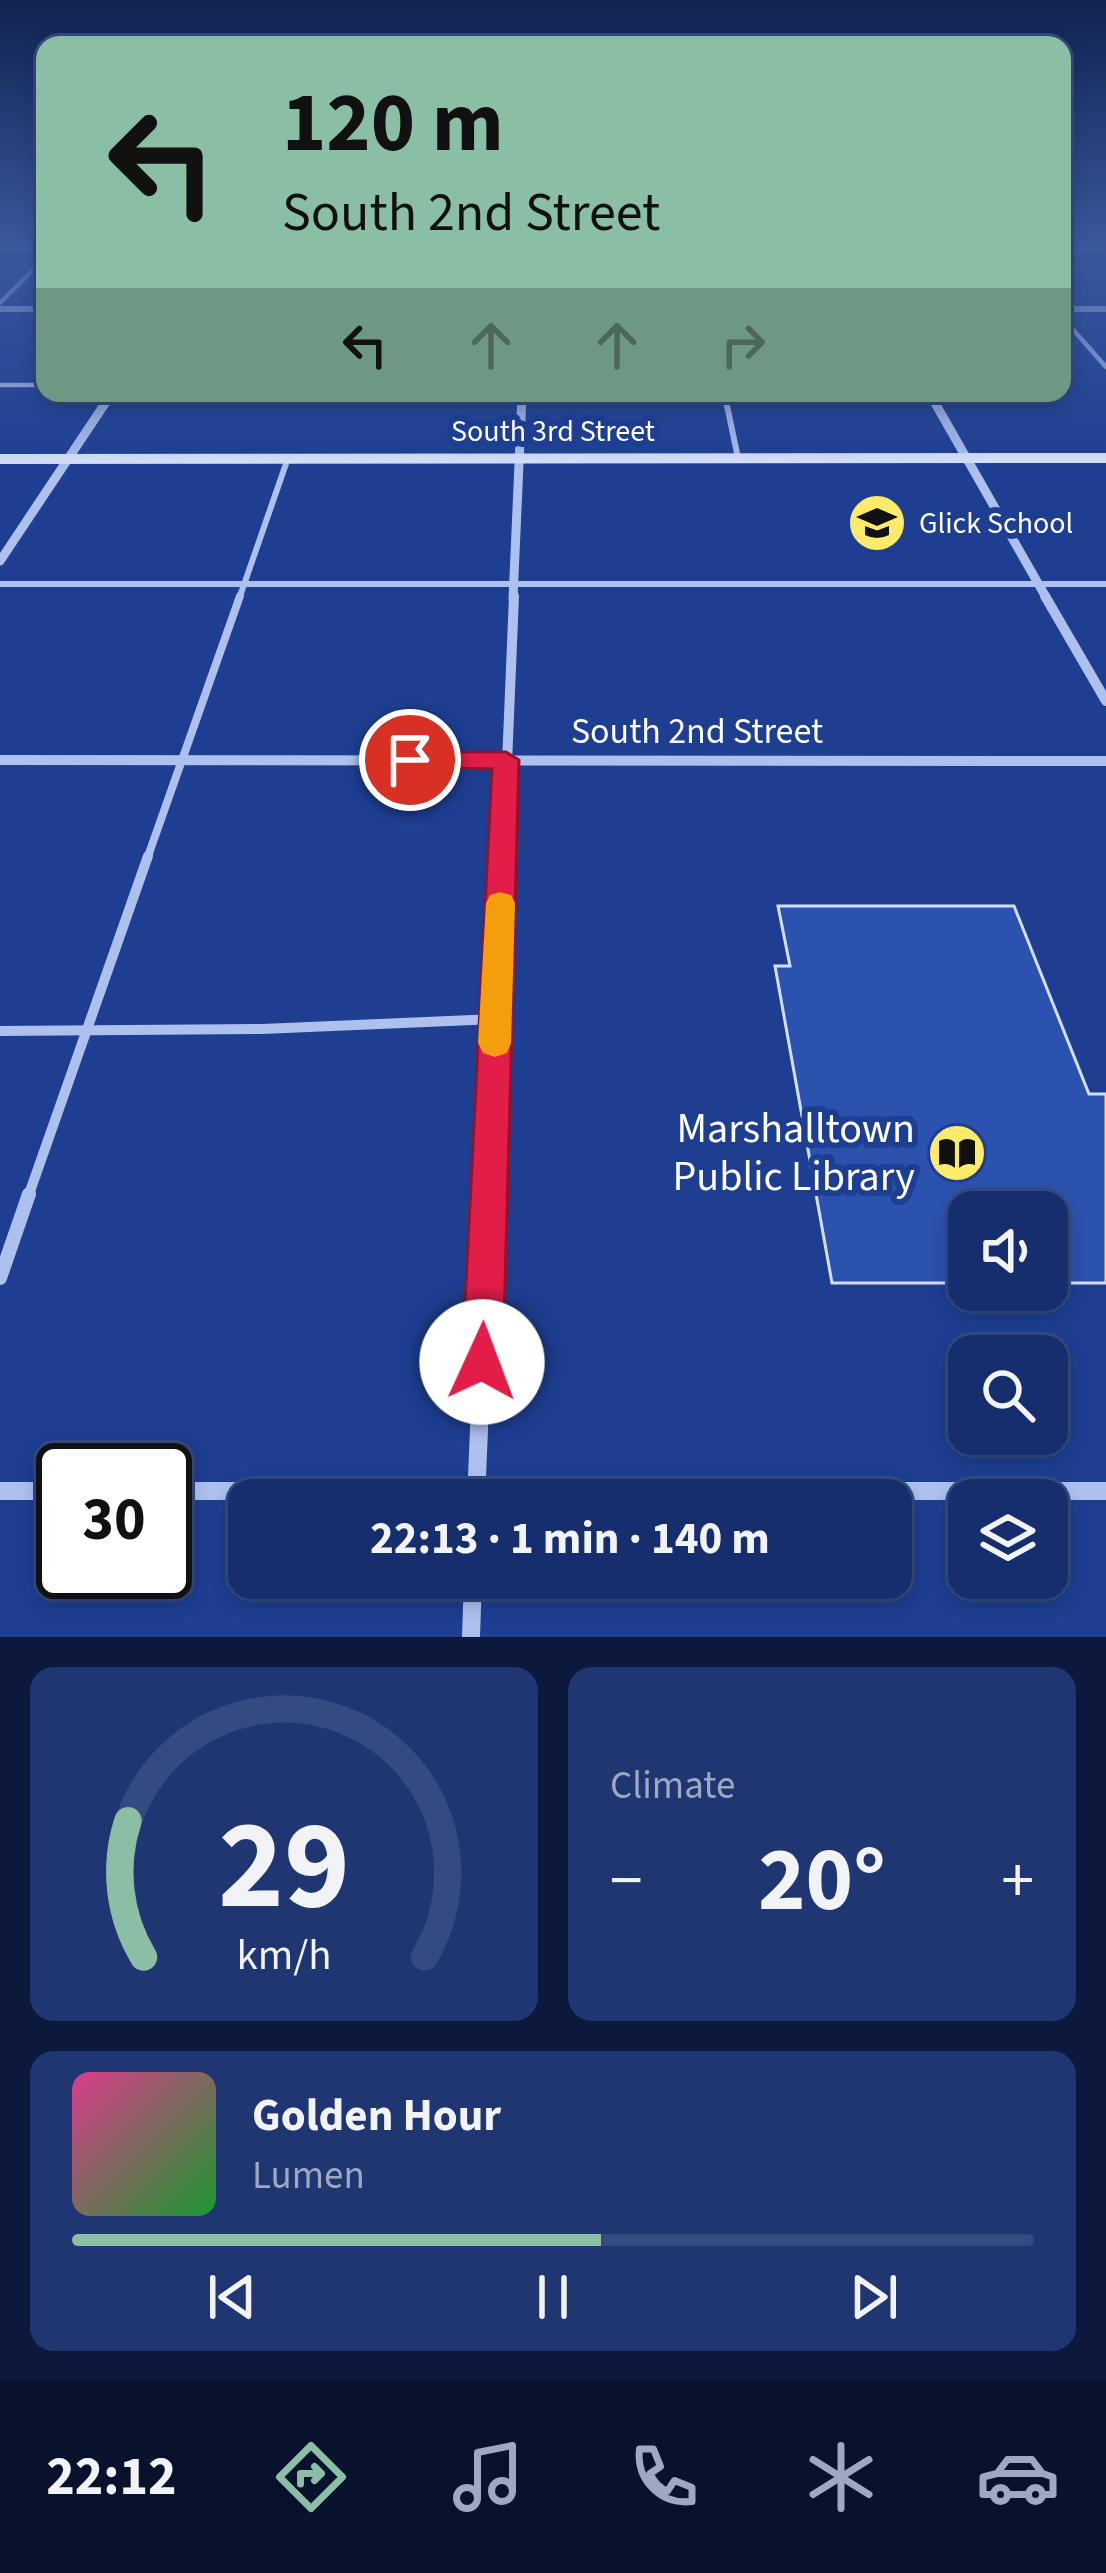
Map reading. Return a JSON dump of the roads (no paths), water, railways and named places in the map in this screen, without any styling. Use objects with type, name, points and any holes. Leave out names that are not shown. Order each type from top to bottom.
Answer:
[{"type":"main road","name":"South 3rd Street","points":[[0,459],[1106,458]]},
{"type":"street","points":[[0,561],[106,402]]},
{"type":"street","points":[[478,1479],[521,402]]},
{"type":"street","points":[[933,402],[1106,701]]},
{"type":"street","name":"South 2nd Street","points":[[0,760],[1106,761]]},
{"type":"street","points":[[0,1491],[36,1491]]},
{"type":"street","points":[[192,1491],[228,1492]]},
{"type":"street","points":[[912,1493],[1106,1491]]},
{"type":"street","points":[[470,1637],[472,1599]]},
{"type":"lane","points":[[1071,324],[1106,367]]},
{"type":"lane","points":[[0,385],[36,386]]},
{"type":"lane","points":[[726,402],[738,458]]},
{"type":"lane","points":[[0,1278],[288,458]]},
{"type":"lane","points":[[0,584],[1106,584]]},
{"type":"lane","points":[[0,1031],[496,1019]]},
{"type":"place","name":"Glick School","points":[[877,523]]},
{"type":"place","name":"Marshalltown Public Library","points":[[957,1153]]}]
